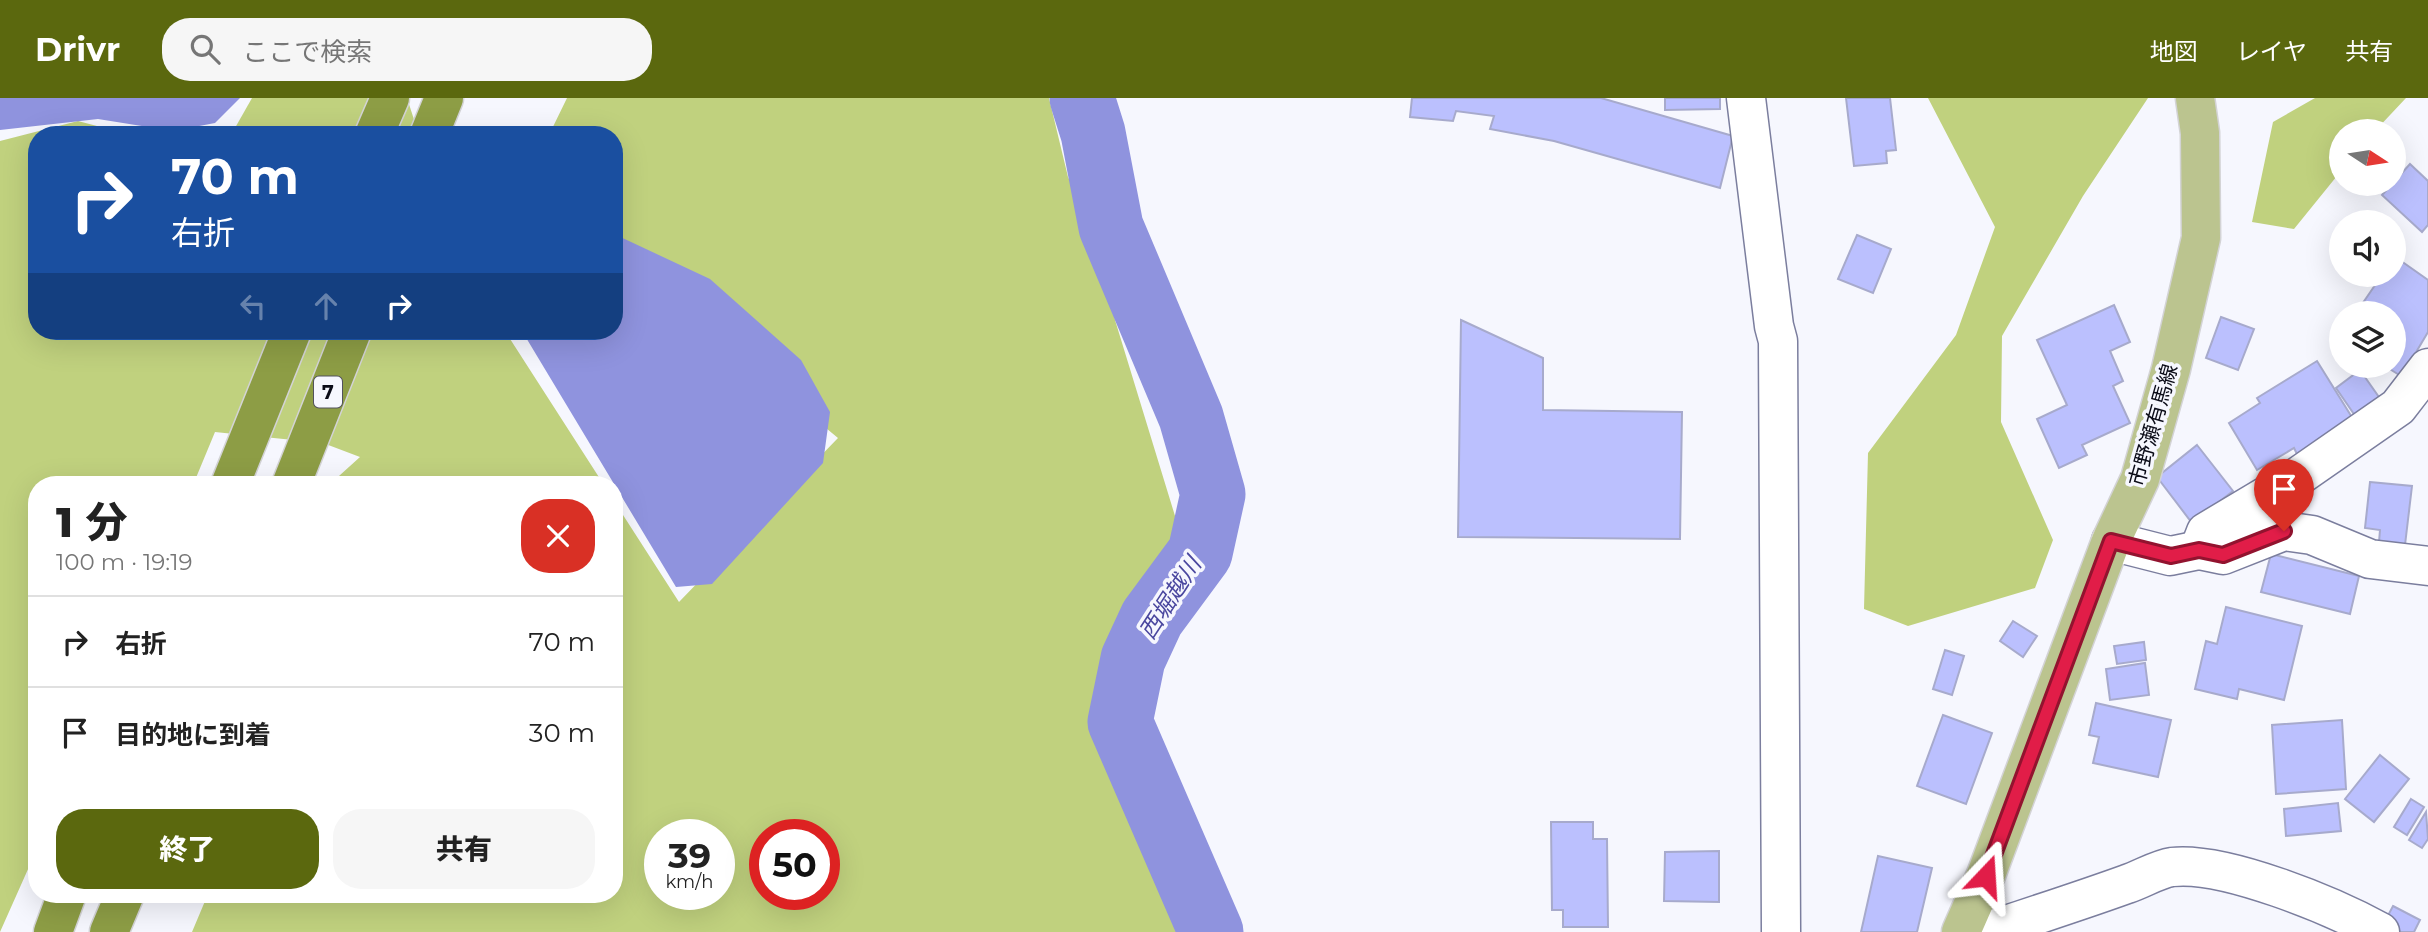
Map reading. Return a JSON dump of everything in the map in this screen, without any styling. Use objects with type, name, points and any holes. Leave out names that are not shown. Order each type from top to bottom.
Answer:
[{"type":"highway","points":[[368,126],[377,98]]},
{"type":"highway","points":[[378,126],[390,98]]},
{"type":"highway","points":[[233,476],[288,340]]},
{"type":"highway","name":"7","points":[[297,469],[348,340]]},
{"type":"highway","points":[[53,932],[64,903]]},
{"type":"highway","points":[[110,932],[121,903]]},
{"type":"main road","name":"市野瀬有馬線","points":[[1961,932],[1986,876],[2111,541],[2140,479],[2171,369],[2201,238],[2200,133],[2195,98]]},
{"type":"street","points":[[1746,98],[1778,341],[1781,932]]},
{"type":"street","points":[[2199,550],[2206,531],[2293,480],[2398,407],[2428,368]]},
{"type":"street","points":[[2111,541],[2171,556],[2199,550],[2223,555],[2284,531],[2312,535],[2370,559],[2428,566]]},
{"type":"street","points":[[1985,932],[2171,867],[2212,868],[2276,887],[2380,932]]},
{"type":"green space","points":[[252,98],[407,98],[416,126],[236,126]]},
{"type":"green space","points":[[567,98],[1049,98],[1068,177],[1105,255],[1115,320],[1179,529],[1095,745],[1193,932],[192,932],[204,903],[623,903],[623,515],[679,602],[838,438],[623,259],[623,126],[553,126]]},
{"type":"green space","points":[[1928,98],[2148,98],[2083,196],[2002,336],[2001,422],[2053,540],[2035,588],[1908,626],[1864,609],[1868,453],[1956,335],[1995,227]]},
{"type":"green space","points":[[2315,98],[2406,98],[2386,119],[2329,119],[2329,186],[2294,229],[2252,222],[2273,122]]},
{"type":"green space","points":[[78,121],[97,126],[58,126]]},
{"type":"green space","points":[[28,134],[28,340],[511,340],[598,476],[339,476],[360,457],[323,443],[215,432],[197,476],[28,476],[28,869],[0,932],[0,141]]},
{"type":"water","points":[[0,98],[240,98],[215,123],[199,126],[142,126],[98,119],[0,130]]},
{"type":"water","points":[[623,238],[710,279],[801,360],[830,412],[823,463],[712,584],[676,587],[623,499],[623,476],[609,476],[527,340],[623,340]]},
{"type":"building","points":[[1412,98],[1601,98],[1733,136],[1720,188],[1554,141],[1490,129],[1494,116],[1456,111],[1453,121],[1410,117]]},
{"type":"building","points":[[1665,98],[1720,98],[1720,109],[1665,110]]},
{"type":"building","points":[[1846,98],[1890,98],[1896,150],[1886,151],[1887,163],[1854,166]]},
{"type":"building","points":[[2410,164],[2428,181],[2428,225],[2422,232],[2406,217],[2406,210],[2398,210],[2383,196],[2406,196],[2406,168]]},
{"type":"building","points":[[1857,235],[1891,249],[1873,293],[1838,279]]},
{"type":"building","points":[[2406,264],[2428,280],[2428,332],[2415,354],[2419,357],[2406,375],[2406,301],[2364,301],[2374,287],[2406,287]]},
{"type":"building","points":[[2114,305],[2130,342],[2110,351],[2123,381],[2113,386],[2130,423],[2082,445],[2087,455],[2059,468],[2037,419],[2067,405],[2037,340]]},
{"type":"building","points":[[2221,317],[2254,329],[2238,370],[2206,358]]},
{"type":"building","points":[[1461,320],[1543,358],[1543,410],[1682,412],[1680,539],[1458,537]]},
{"type":"building","points":[[2317,361],[2353,419],[2297,454],[2294,448],[2257,470],[2229,423],[2260,403],[2257,398]]},
{"type":"building","points":[[2349,378],[2366,378],[2381,400],[2356,417],[2336,388]]},
{"type":"building","points":[[2197,445],[2233,491],[2192,523],[2157,477]]},
{"type":"building","points":[[2370,482],[2412,486],[2405,545],[2379,542],[2380,530],[2365,528]]},
{"type":"building","points":[[2271,554],[2359,576],[2350,614],[2261,592]]},
{"type":"building","points":[[2226,607],[2302,626],[2284,700],[2239,689],[2237,699],[2195,689],[2206,641],[2217,644]]},
{"type":"building","points":[[2013,621],[2037,636],[2023,657],[2000,641]]},
{"type":"building","points":[[2144,642],[2146,660],[2117,664],[2114,646]]},
{"type":"building","points":[[1945,650],[1964,656],[1952,695],[1933,689]]},
{"type":"building","points":[[2145,663],[2149,695],[2110,700],[2106,669]]},
{"type":"building","points":[[2096,703],[2171,720],[2158,777],[2093,763],[2099,737],[2089,735]]},
{"type":"building","points":[[1943,715],[1992,733],[1966,804],[1917,786]]},
{"type":"building","points":[[2342,720],[2346,789],[2276,794],[2272,725]]},
{"type":"building","points":[[2380,755],[2409,779],[2374,822],[2345,799]]},
{"type":"building","points":[[2411,799],[2424,807],[2407,835],[2394,827]]},
{"type":"building","points":[[2338,803],[2341,831],[2286,836],[2284,809]]},
{"type":"building","points":[[2426,812],[2428,839],[2422,848],[2409,840]]},
{"type":"building","points":[[1551,822],[1593,822],[1593,839],[1607,839],[1608,927],[1563,927],[1563,910],[1552,910]]},
{"type":"building","points":[[1719,851],[1719,902],[1664,901],[1665,852]]},
{"type":"building","points":[[1878,856],[1932,868],[1917,932],[1861,932]]},
{"type":"building","points":[[2393,906],[2420,920],[2414,932],[2401,932],[2384,923]]},
{"type":"waterway","name":"西堀越川","points":[[1082,98],[1093,133],[1111,227],[1191,417],[1213,494],[1200,553],[1152,618],[1133,659],[1120,722],[1211,932]]},
{"type":"route","points":[[1986,876],[2111,541],[2171,556],[2199,550],[2223,555],[2284,531]]}]
